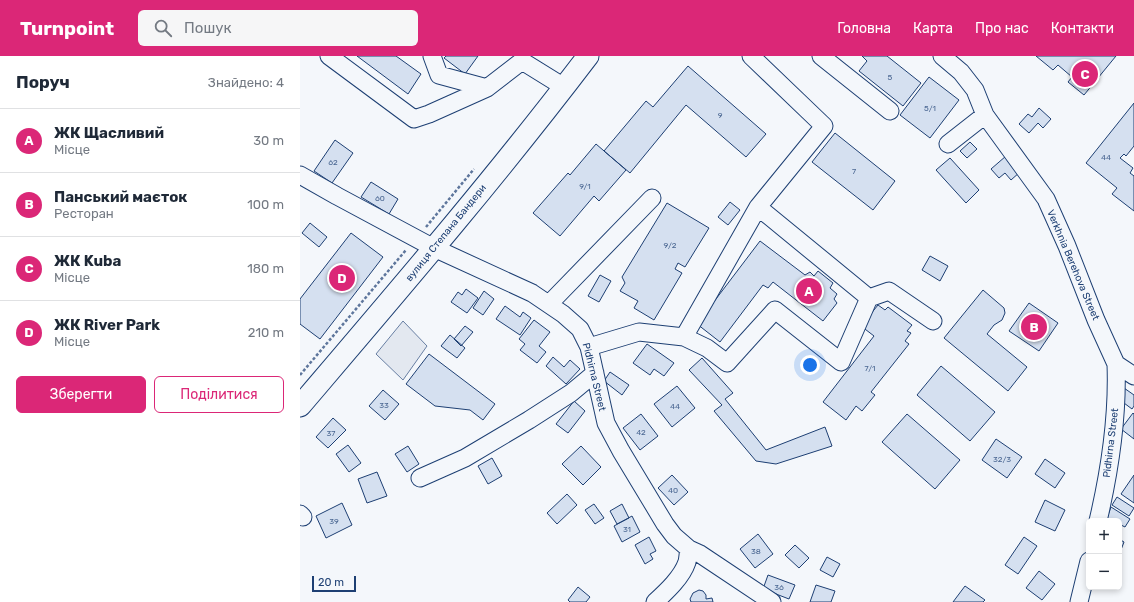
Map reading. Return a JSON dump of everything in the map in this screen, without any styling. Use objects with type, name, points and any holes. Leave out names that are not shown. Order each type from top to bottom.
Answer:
[{"type":"main road","name":"вулиця Степана Бандери","points":[[300,406],[434,248],[588,56]]},
{"type":"street","points":[[330,56],[414,120],[486,88],[522,61],[564,86]]},
{"type":"street","points":[[432,56],[439,75],[486,88]]},
{"type":"street","points":[[684,337],[758,207],[824,126],[751,56]]},
{"type":"street","points":[[821,56],[890,111]]},
{"type":"street","name":"Verkhnia Berehova Street","points":[[942,56],[961,72],[975,90],[985,115],[1046,199],[1067,246],[1096,320],[1116,364]]},
{"type":"street","points":[[948,144],[985,115]]},
{"type":"street","name":"Pidhirna Street","points":[[300,175],[434,248],[532,293],[563,314],[580,329],[589,347],[606,423],[665,524],[674,536],[689,549],[700,554],[772,602]]},
{"type":"street","points":[[548,304],[652,198]]},
{"type":"street","points":[[758,207],[869,298]]},
{"type":"street","points":[[589,347],[639,332],[684,337],[707,348],[727,364],[775,310],[840,362],[869,298],[889,292],[933,321]]},
{"type":"street","points":[[1116,364],[1134,376]]},
{"type":"street","name":"Pidhirna Street","points":[[1099,518],[1112,443],[1117,390],[1116,364]]},
{"type":"street","points":[[420,478],[465,458],[529,420],[571,392],[595,373]]},
{"type":"street","points":[[655,602],[681,573],[687,562],[689,549]]},
{"type":"street","points":[[1079,602],[1086,573]]},
{"type":"path","points":[[300,375],[416,238]]},
{"type":"shaded area","points":[[403,321],[427,346],[403,380],[376,354]]},
{"type":"building","points":[[357,56],[396,56],[421,74],[408,94]]},
{"type":"building","points":[[446,56],[478,56],[465,74],[444,58]]},
{"type":"building","points":[[862,56],[887,56],[921,83],[903,106],[859,71],[867,61]]},
{"type":"building","points":[[1036,56],[1116,56],[1084,95],[1068,82],[1072,77],[1058,65],[1053,70]]},
{"type":"building","points":[[688,66],[766,134],[746,157],[686,105],[630,173],[604,151],[646,101],[653,107]]},
{"type":"building","points":[[929,77],[959,100],[930,138],[900,115]]},
{"type":"building","points":[[1134,103],[1134,146],[1126,156],[1124,154],[1120,158],[1133,168],[1130,173],[1134,176],[1134,211],[1112,194],[1117,188],[1086,163]]},
{"type":"building","points":[[1039,108],[1051,119],[1043,128],[1038,123],[1029,133],[1019,124],[1028,114],[1032,117]]},
{"type":"building","points":[[835,133],[895,181],[873,210],[812,162]]},
{"type":"building","points":[[335,140],[353,153],[332,183],[314,171]]},
{"type":"building","points":[[970,142],[977,149],[967,158],[960,151]]},
{"type":"building","points":[[596,144],[626,170],[599,201],[594,196],[560,236],[533,213],[568,173],[570,175]]},
{"type":"building","points":[[1006,156],[1020,172],[1011,180],[1005,173],[999,178],[991,169]]},
{"type":"building","points":[[950,158],[979,190],[966,203],[936,170]]},
{"type":"building","points":[[371,182],[398,199],[389,214],[361,197]]},
{"type":"building","points":[[730,202],[740,210],[728,225],[718,217]]},
{"type":"building","points":[[667,203],[709,228],[685,267],[678,263],[675,269],[682,273],[654,320],[634,308],[638,301],[620,291],[625,283],[622,277]]},
{"type":"building","points":[[310,223],[327,237],[319,247],[302,233]]},
{"type":"building","points":[[351,233],[383,257],[320,339],[300,324],[300,299]]},
{"type":"building","points":[[760,241],[805,275],[810,272],[814,276],[818,271],[833,283],[830,288],[837,294],[834,299],[837,303],[823,321],[773,282],[768,288],[763,285],[720,342],[697,324]]},
{"type":"building","points":[[930,256],[948,266],[940,281],[922,270]]},
{"type":"building","points":[[600,275],[611,281],[599,302],[588,296]]},
{"type":"building","points":[[466,289],[478,298],[467,313],[451,302],[458,292],[462,295]]},
{"type":"building","points":[[983,290],[1004,308],[1005,313],[1002,320],[994,325],[987,334],[1027,367],[1008,391],[944,338]]},
{"type":"building","points":[[484,291],[494,299],[483,315],[473,308]]},
{"type":"building","points":[[1029,303],[1058,323],[1039,351],[1009,331]]},
{"type":"building","points":[[878,305],[885,310],[888,307],[912,325],[907,331],[911,333],[905,341],[909,344],[871,392],[875,395],[862,411],[856,406],[846,420],[823,402],[874,336],[861,326]]},
{"type":"building","points":[[505,306],[520,317],[523,312],[531,318],[520,335],[496,319]]},
{"type":"building","points":[[534,320],[550,332],[539,346],[546,352],[537,363],[520,350],[525,344],[519,339]]},
{"type":"building","points":[[465,326],[473,332],[461,346],[454,339]]},
{"type":"building","points":[[450,335],[465,348],[457,358],[441,346]]},
{"type":"building","points":[[647,344],[674,363],[664,376],[654,369],[650,375],[633,363]]},
{"type":"building","points":[[429,354],[495,404],[483,420],[470,410],[435,406],[406,384]]},
{"type":"building","points":[[553,357],[564,367],[570,360],[580,369],[566,384],[546,366]]},
{"type":"building","points":[[702,358],[733,393],[725,399],[766,450],[825,427],[832,446],[776,464],[756,461],[714,411],[722,405],[689,370]]},
{"type":"building","points":[[941,366],[995,412],[970,441],[917,395]]},
{"type":"building","points":[[610,372],[629,385],[622,395],[604,381]]},
{"type":"building","points":[[677,386],[695,408],[672,427],[654,404]]},
{"type":"building","points":[[1124,388],[1134,395],[1134,406],[1132,409],[1124,403]]},
{"type":"building","points":[[383,390],[399,404],[385,420],[369,406]]},
{"type":"building","points":[[574,401],[585,411],[568,433],[556,424]]},
{"type":"building","points":[[1133,413],[1134,414],[1134,439],[1121,429]]},
{"type":"building","points":[[641,414],[658,436],[640,450],[623,428]]},
{"type":"building","points":[[907,414],[960,460],[935,489],[882,442]]},
{"type":"building","points":[[333,418],[346,430],[328,448],[316,437]]},
{"type":"building","points":[[996,439],[1022,457],[1007,478],[982,460]]},
{"type":"building","points":[[348,445],[361,463],[349,472],[336,454]]},
{"type":"building","points":[[408,446],[419,464],[407,472],[395,454]]},
{"type":"building","points":[[581,446],[601,467],[583,485],[562,464]]},
{"type":"building","points":[[492,458],[502,476],[488,484],[478,466]]},
{"type":"building","points":[[1045,459],[1065,473],[1055,488],[1035,474]]},
{"type":"building","points":[[377,472],[387,496],[367,503],[358,479]]},
{"type":"building","points":[[672,475],[688,492],[674,505],[658,488]]},
{"type":"building","points":[[1134,475],[1134,503],[1121,494]]},
{"type":"building","points":[[567,494],[577,505],[557,524],[547,513]]},
{"type":"building","points":[[1117,497],[1134,508],[1129,516],[1112,505]]},
{"type":"building","points":[[1045,500],[1065,510],[1055,531],[1035,522]]},
{"type":"building","points":[[342,503],[352,525],[326,538],[316,516]]},
{"type":"building","points":[[594,504],[604,518],[595,524],[585,510]]},
{"type":"building","points":[[622,504],[629,518],[617,524],[610,511]]},
{"type":"building","points":[[1111,507],[1130,519],[1125,527],[1122,526],[1122,518],[1107,518]]},
{"type":"building","points":[[632,516],[640,532],[622,542],[614,526]]},
{"type":"building","points":[[758,534],[773,554],[755,568],[740,549]]},
{"type":"building","points":[[649,537],[656,551],[650,554],[653,559],[645,564],[635,545]]},
{"type":"building","points":[[1024,537],[1037,546],[1018,574],[1005,565]]},
{"type":"building","points":[[795,545],[809,558],[799,568],[785,555]]},
{"type":"building","points":[[827,557],[840,564],[833,577],[820,570]]},
{"type":"building","points":[[1039,571],[1055,584],[1042,600],[1026,588]]},
{"type":"building","points":[[768,575],[795,585],[789,599],[763,589]]},
{"type":"building","points":[[816,585],[835,591],[831,602],[810,602]]},
{"type":"building","points":[[965,586],[985,600],[983,602],[953,602]]},
{"type":"building","points":[[578,587],[590,597],[586,602],[570,602],[568,600]]},
{"type":"building","points":[[699,590],[703,591],[706,595],[706,599],[712,598],[713,602],[691,602],[690,599],[693,593]]},
{"type":"place","name":"ЖК Kuba","points":[[1085,74]]},
{"type":"place","name":"ЖК River Park","points":[[342,278]]},
{"type":"place","name":"ЖК Щасливий","points":[[809,291]]},
{"type":"place","name":"Панський маєток","points":[[1034,327]]}]
